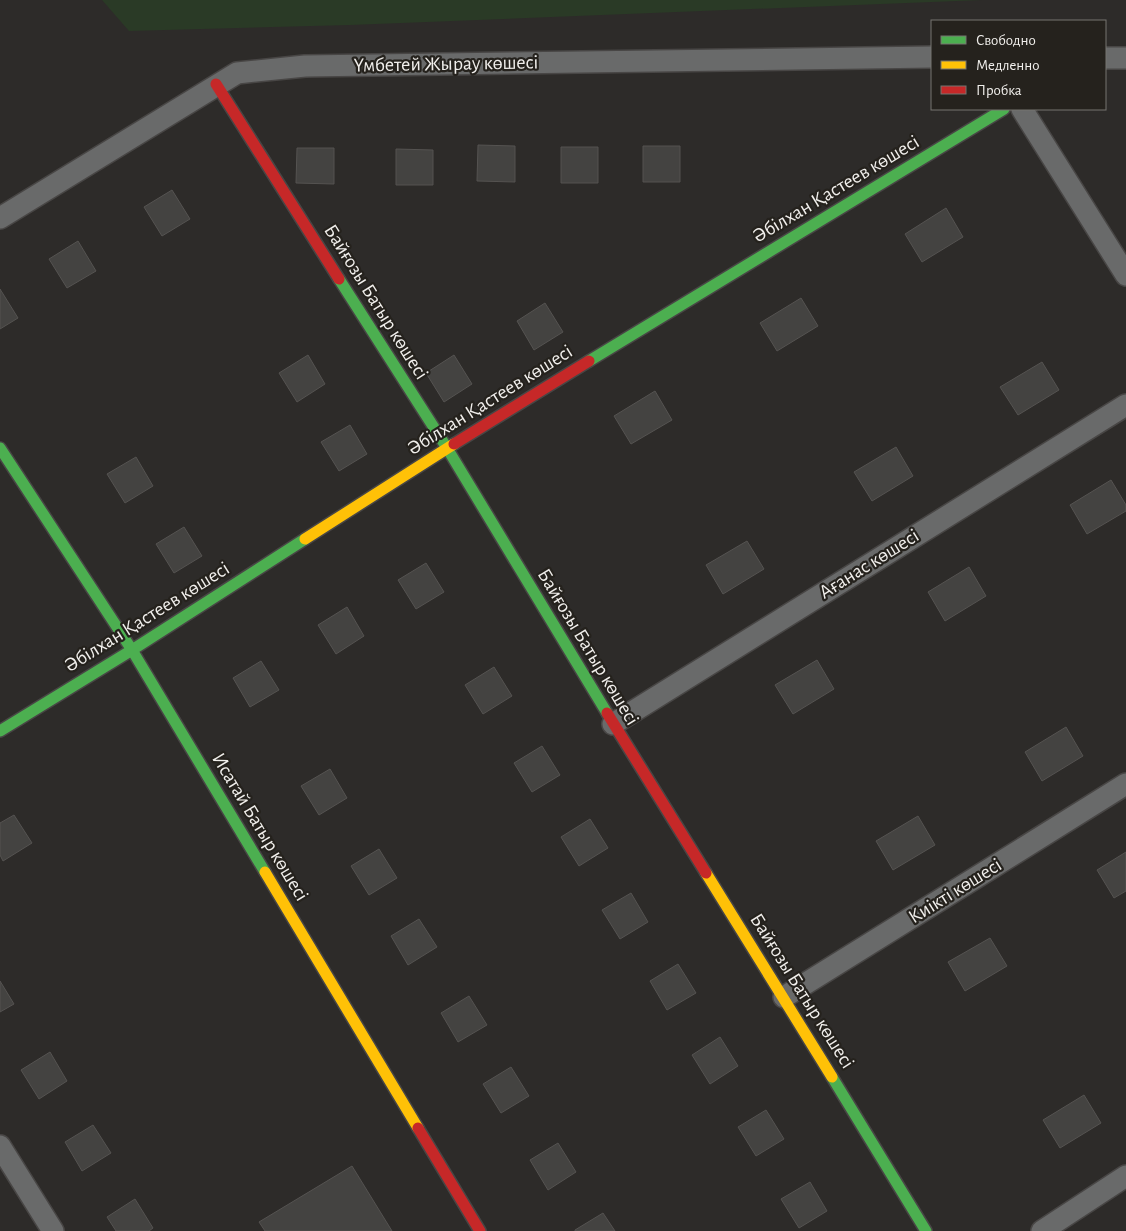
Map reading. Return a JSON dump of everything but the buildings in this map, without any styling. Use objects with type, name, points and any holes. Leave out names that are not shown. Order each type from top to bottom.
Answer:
[{"type":"street","name":"Үмбетей Жырау көшесі","points":[[0,218],[216,84],[237,73],[305,66],[931,57]]},
{"type":"street","points":[[1106,58],[1126,58]]},
{"type":"street","name":"Байғозы Батыр көшесі","points":[[216,84],[447,448],[613,724],[784,997],[926,1231]]},
{"type":"street","name":"Әбілхан Қастеев көшесі","points":[[0,731],[132,650],[447,448],[1002,110]]},
{"type":"street","points":[[1023,110],[1126,275]]},
{"type":"street","name":"Ағанас көшесі","points":[[613,724],[1126,404]]},
{"type":"street","name":"Исатай Батыр көшесі","points":[[0,448],[132,650],[480,1231]]},
{"type":"street","name":"Киікті көшесі","points":[[784,997],[1126,784]]},
{"type":"street","points":[[0,1146],[53,1231]]},
{"type":"street","points":[[1042,1231],[1126,1176]]},
{"type":"green space","points":[[102,0],[982,0],[350,25],[129,31]]},
{"type":"traffic: fast","points":[[589,361],[1002,110]]},
{"type":"traffic: fast","points":[[339,279],[447,448],[607,713]]},
{"type":"traffic: fast","points":[[0,448],[132,650],[265,872]]},
{"type":"traffic: fast","points":[[0,731],[132,650],[305,539]]},
{"type":"traffic: fast","points":[[832,1077],[926,1231]]},
{"type":"traffic: slow","points":[[305,539],[454,444]]},
{"type":"traffic: slow","points":[[265,872],[418,1128]]},
{"type":"traffic: slow","points":[[706,873],[832,1077]]},
{"type":"traffic: jam","points":[[216,84],[339,279]]},
{"type":"traffic: jam","points":[[454,444],[589,361]]},
{"type":"traffic: jam","points":[[607,713],[706,873]]},
{"type":"traffic: jam","points":[[418,1128],[480,1231]]}]
